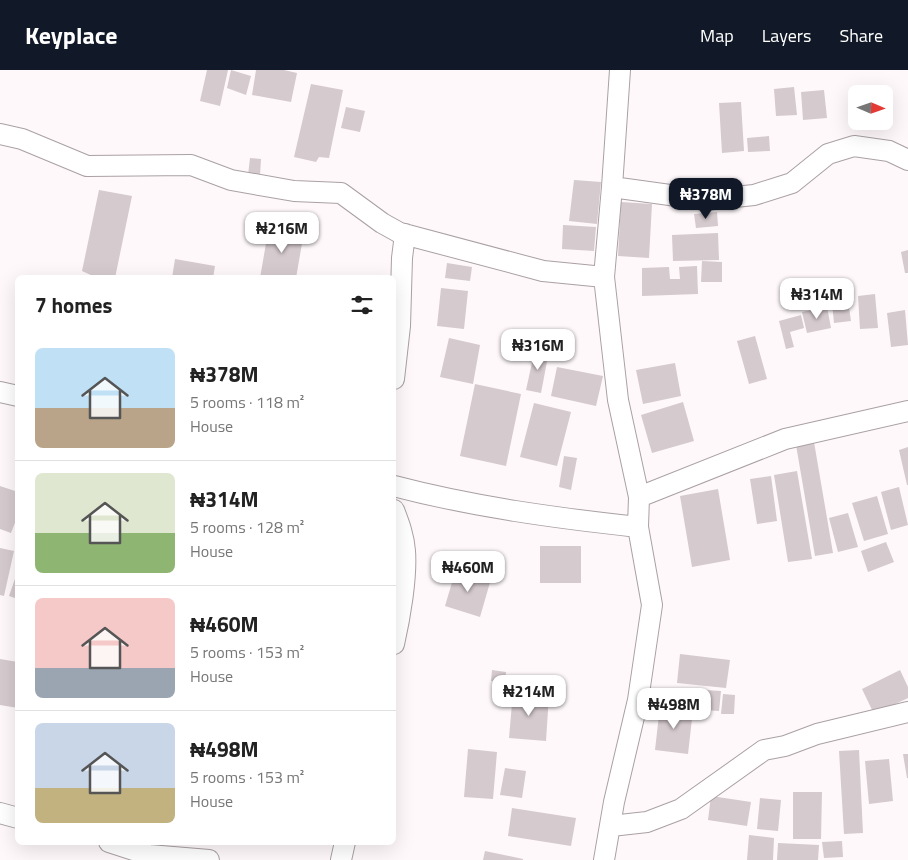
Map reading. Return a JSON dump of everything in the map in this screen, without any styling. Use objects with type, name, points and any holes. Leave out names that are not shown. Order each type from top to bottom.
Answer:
[{"type":"street","points":[[604,860],[614,802],[638,700],[652,605],[638,526],[638,497],[618,400],[604,277],[620,70]]},
{"type":"street","points":[[0,134],[22,139],[87,166],[191,165],[231,180],[294,191],[341,193],[382,223],[405,234],[543,271],[604,277]]},
{"type":"street","points":[[889,151],[908,140]]},
{"type":"street","points":[[612,186],[706,200],[754,195],[792,184],[828,154],[854,146],[889,151],[908,160]]},
{"type":"street","points":[[396,361],[405,234]]},
{"type":"street","points":[[0,392],[15,395]]},
{"type":"street","points":[[638,497],[785,439],[908,412]]},
{"type":"street","points":[[396,487],[420,493],[552,517],[638,526]]},
{"type":"street","points":[[396,631],[404,580],[405,550],[397,517],[420,493]]},
{"type":"street","points":[[611,826],[647,822],[681,809],[764,750],[785,746],[817,734],[908,712]]},
{"type":"street","points":[[0,813],[15,817]]},
{"type":"street","points":[[118,845],[149,855],[209,860]]},
{"type":"street","points":[[341,860],[344,845]]},
{"type":"building","points":[[207,70],[228,70],[220,106],[200,101]]},
{"type":"building","points":[[231,70],[251,76],[246,95],[227,88]]},
{"type":"building","points":[[256,70],[284,70],[297,73],[291,102],[252,95]]},
{"type":"building","points":[[311,84],[343,90],[329,158],[319,157],[316,162],[294,157]]},
{"type":"building","points":[[794,87],[797,115],[776,116],[774,89]]},
{"type":"building","points":[[824,90],[827,118],[803,120],[801,92]]},
{"type":"building","points":[[741,102],[744,151],[722,153],[719,103]]},
{"type":"building","points":[[346,107],[365,111],[360,132],[341,128]]},
{"type":"building","points":[[769,136],[770,151],[748,152],[747,138]]},
{"type":"building","points":[[250,158],[261,159],[260,176],[248,175]]},
{"type":"building","points":[[574,180],[601,182],[597,224],[569,221]]},
{"type":"building","points":[[99,190],[132,196],[116,275],[91,275],[82,271]]},
{"type":"building","points":[[621,202],[652,204],[649,258],[618,256]]},
{"type":"building","points":[[717,212],[718,226],[696,228],[694,214]]},
{"type":"building","points":[[563,225],[596,227],[594,251],[562,249]]},
{"type":"building","points":[[269,226],[285,231],[304,232],[297,275],[261,275]]},
{"type":"building","points":[[718,233],[719,260],[673,261],[672,235]]},
{"type":"building","points":[[908,250],[908,273],[905,273],[901,252]]},
{"type":"building","points":[[175,259],[215,266],[214,275],[172,275]]},
{"type":"building","points":[[702,261],[722,262],[722,282],[701,282]]},
{"type":"building","points":[[447,263],[472,267],[470,281],[445,278]]},
{"type":"building","points":[[697,266],[698,294],[642,296],[642,268],[669,267],[670,279],[680,279],[679,267]]},
{"type":"building","points":[[441,288],[468,291],[464,329],[437,326]]},
{"type":"building","points":[[875,294],[878,328],[860,329],[858,296]]},
{"type":"building","points":[[848,300],[851,321],[834,323],[832,303]]},
{"type":"building","points":[[827,307],[831,328],[807,333],[802,312]]},
{"type":"building","points":[[905,310],[908,345],[891,347],[887,313]]},
{"type":"building","points":[[801,315],[804,328],[790,332],[794,347],[786,349],[779,321]]},
{"type":"building","points":[[755,336],[767,379],[749,384],[737,341]]},
{"type":"building","points":[[449,338],[480,345],[473,384],[440,377]]},
{"type":"building","points":[[535,349],[549,351],[541,393],[526,390]]},
{"type":"building","points":[[675,363],[681,396],[643,404],[636,370]]},
{"type":"building","points":[[557,367],[603,376],[596,406],[551,396]]},
{"type":"building","points":[[475,384],[521,394],[506,466],[460,456]]},
{"type":"building","points":[[683,402],[694,441],[652,453],[641,415]]},
{"type":"building","points":[[534,403],[571,412],[557,466],[520,457]]},
{"type":"building","points":[[814,442],[833,553],[815,556],[796,445]]},
{"type":"building","points":[[908,447],[908,485],[907,485],[899,450]]},
{"type":"building","points":[[564,456],[577,458],[571,490],[559,487]]},
{"type":"building","points":[[797,471],[812,559],[788,562],[774,475]]},
{"type":"building","points":[[771,476],[777,521],[757,524],[750,479]]},
{"type":"building","points":[[0,486],[15,491],[15,523],[11,533],[0,529]]},
{"type":"building","points":[[899,487],[908,525],[891,530],[881,492]]},
{"type":"building","points":[[718,489],[730,560],[692,567],[680,496]]},
{"type":"building","points":[[877,496],[888,534],[864,541],[852,503]]},
{"type":"building","points":[[848,513],[858,547],[838,552],[829,518]]},
{"type":"building","points":[[886,542],[894,562],[868,572],[861,551]]},
{"type":"building","points":[[540,546],[581,546],[581,583],[540,583]]},
{"type":"building","points":[[0,548],[14,551],[4,596],[0,595]]},
{"type":"building","points":[[456,569],[491,579],[480,617],[445,606]]},
{"type":"building","points":[[15,579],[15,598],[9,596]]},
{"type":"building","points":[[680,654],[730,660],[726,688],[677,683]]},
{"type":"building","points":[[0,659],[15,662],[15,708],[0,705]]},
{"type":"building","points":[[492,670],[506,672],[505,683],[491,681]]},
{"type":"building","points":[[900,670],[908,687],[908,698],[874,714],[862,689]]},
{"type":"building","points":[[705,690],[721,691],[719,711],[703,710]]},
{"type":"building","points":[[513,692],[549,695],[546,741],[509,738]]},
{"type":"building","points":[[723,694],[735,695],[734,714],[721,714]]},
{"type":"building","points":[[660,706],[693,710],[688,754],[655,750]]},
{"type":"building","points":[[468,749],[497,752],[493,799],[464,797]]},
{"type":"building","points":[[859,750],[863,833],[844,834],[839,751]]},
{"type":"building","points":[[903,754],[908,754],[908,778],[907,778]]},
{"type":"building","points":[[889,759],[893,801],[869,804],[865,761]]},
{"type":"building","points":[[505,768],[526,771],[522,798],[500,795]]},
{"type":"building","points":[[793,792],[822,792],[821,839],[793,839]]},
{"type":"building","points":[[711,796],[751,802],[747,826],[708,820]]},
{"type":"building","points":[[760,798],[781,800],[778,831],[757,829]]},
{"type":"building","points":[[512,808],[576,818],[571,846],[508,836]]},
{"type":"building","points":[[749,835],[774,838],[773,860],[747,860]]},
{"type":"building","points":[[842,841],[843,857],[824,858],[822,842]]},
{"type":"building","points":[[778,843],[819,845],[818,860],[777,860]]},
{"type":"building","points":[[485,851],[523,859],[523,860],[483,860]]}]
